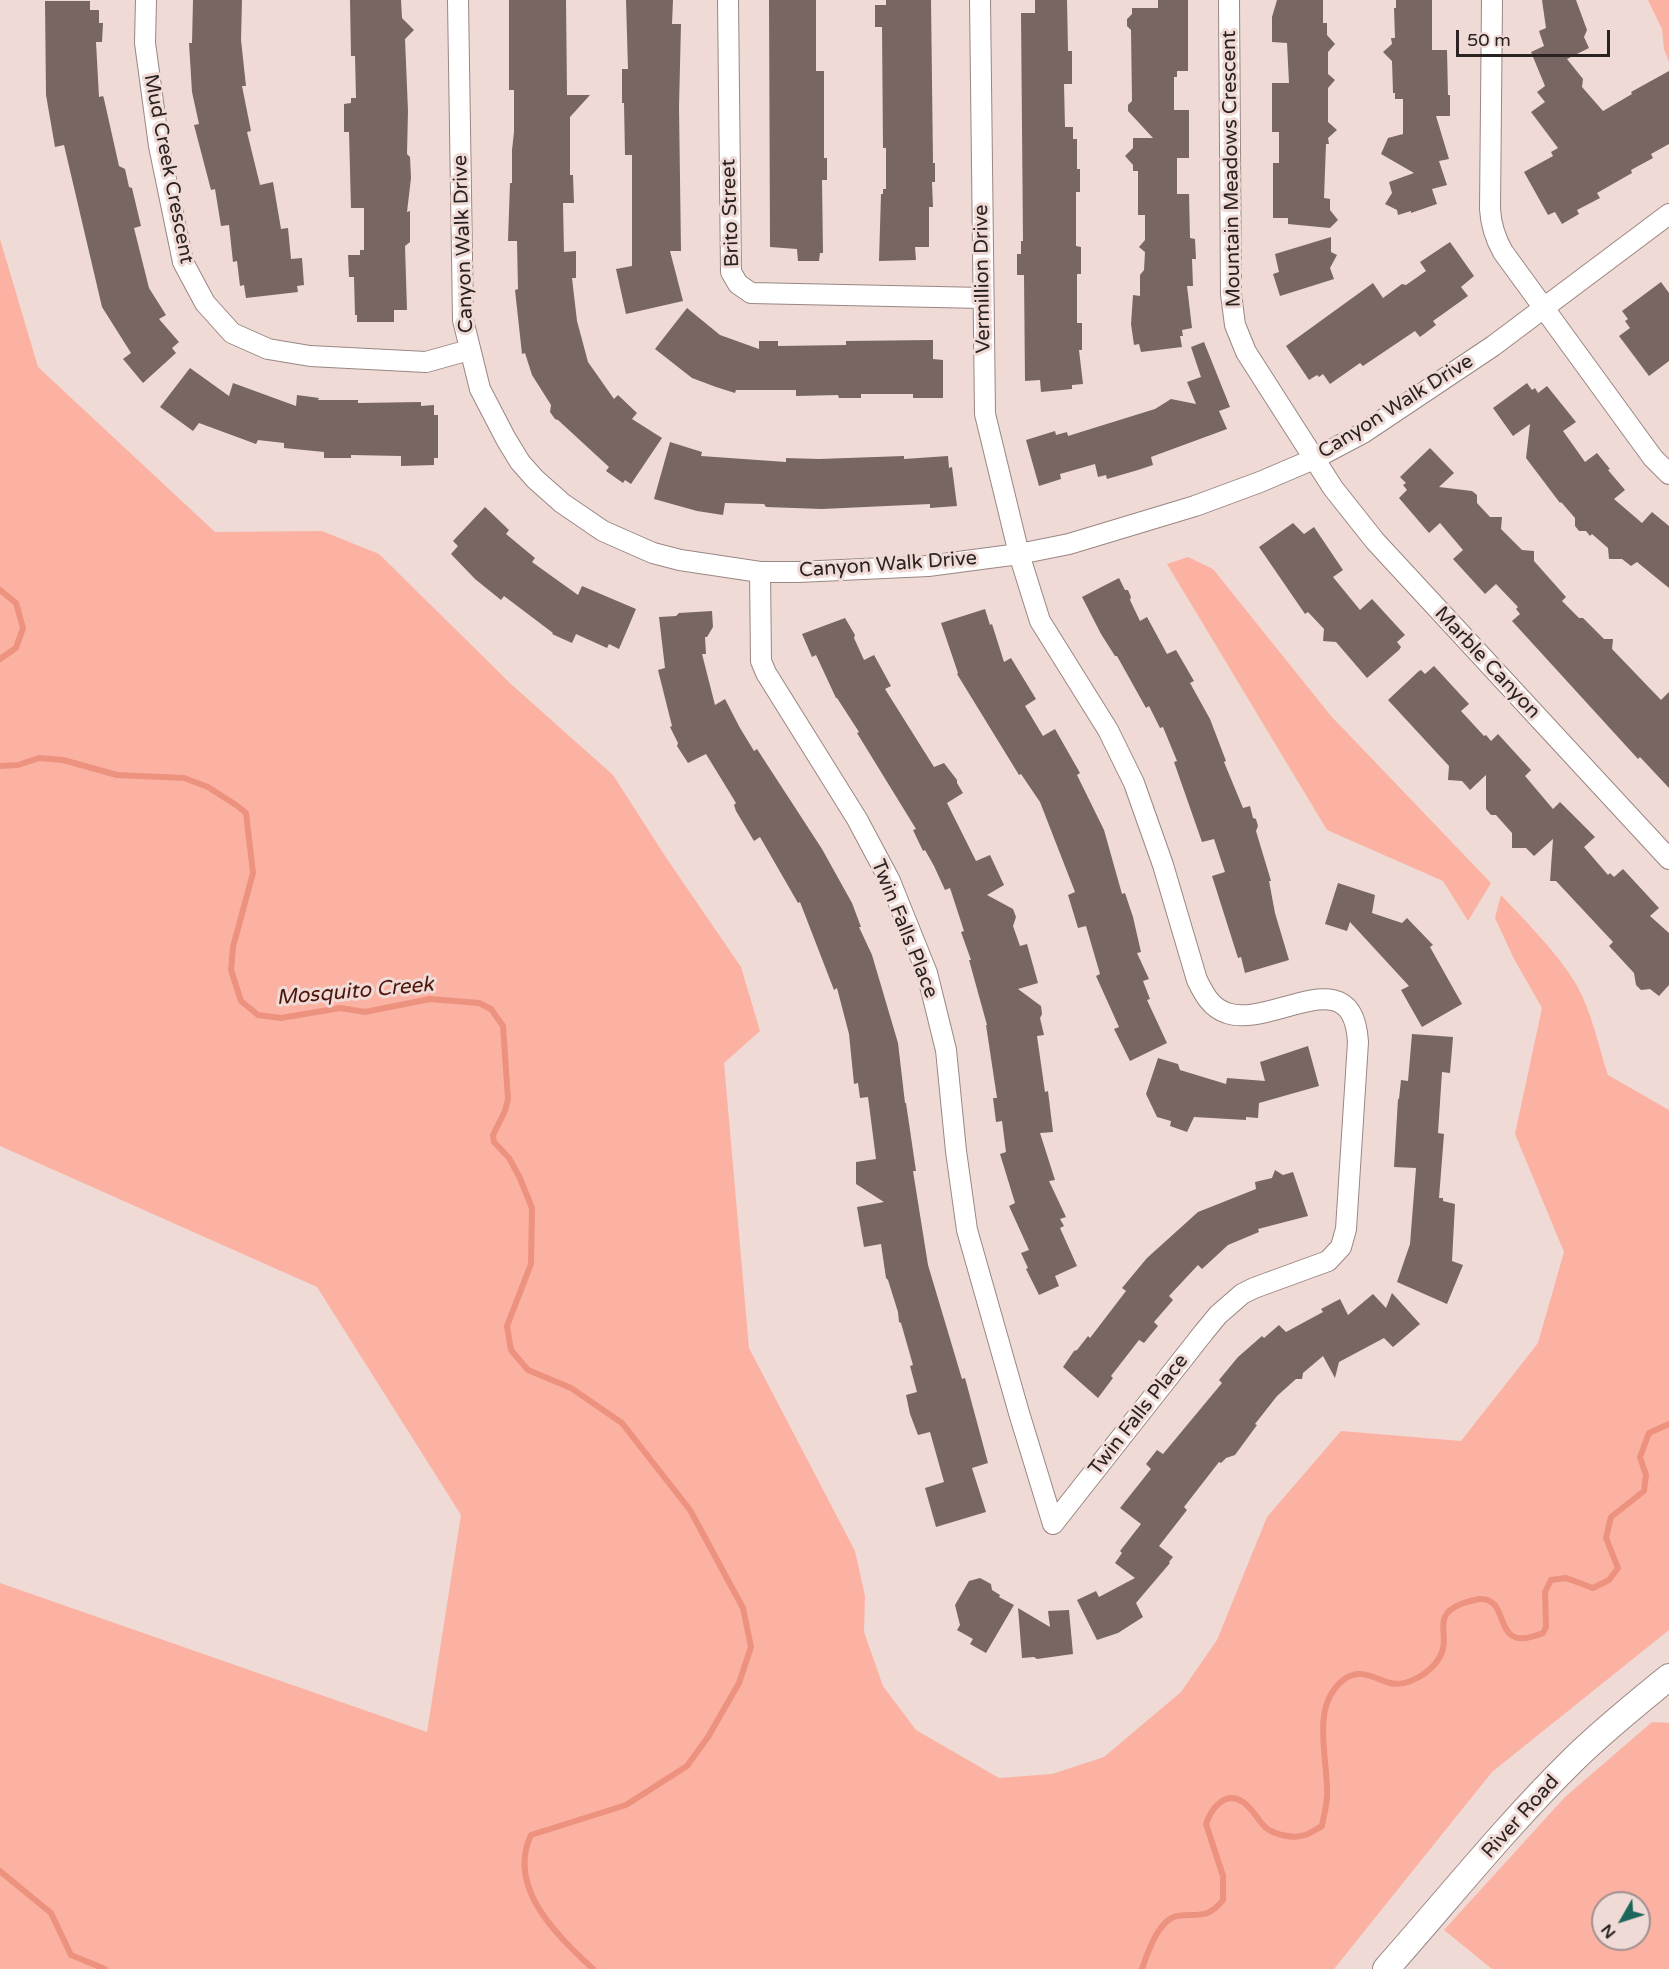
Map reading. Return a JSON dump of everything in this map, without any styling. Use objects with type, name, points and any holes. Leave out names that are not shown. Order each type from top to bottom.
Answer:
[{"type":"main road","name":"River Road","points":[[1386,1969],[1566,1767],[1608,1727],[1669,1677]]},
{"type":"street","name":"Mud Creek Crescent","points":[[146,0],[145,43],[159,146],[183,262],[205,303],[232,333],[268,349],[299,355],[426,362],[469,350]]},
{"type":"street","name":"Canyon Walk Drive","points":[[458,0],[463,320],[480,389],[520,462],[562,503],[603,531],[653,553],[680,560],[760,572],[928,566],[1019,554],[1069,544],[1174,513],[1260,482],[1314,459],[1363,433],[1543,308],[1669,214]]},
{"type":"street","name":"Brito Street","points":[[728,0],[731,272],[738,284],[751,293],[983,298]]},
{"type":"street","name":"Vermillion Drive","points":[[980,0],[985,414],[1019,554]]},
{"type":"street","name":"Mountain Meadows Crescent","points":[[1229,0],[1231,294],[1235,325],[1246,352],[1314,459]]},
{"type":"street","points":[[1492,0],[1491,224],[1495,239],[1653,458],[1669,474]]},
{"type":"street","name":"Marble Canyon","points":[[1314,459],[1338,495],[1375,541],[1669,859]]},
{"type":"street","name":"Twin Falls Place","points":[[760,572],[761,661],[766,673],[857,819],[890,881],[927,974],[946,1050],[967,1230],[1053,1524],[1204,1332],[1231,1302],[1254,1288],[1328,1262],[1341,1246],[1347,1217],[1358,1042],[1355,1020],[1350,1011],[1345,1005],[1330,999],[1234,1015],[1214,1006],[1204,995],[1197,980],[1154,836],[1134,783],[1108,730],[1046,633],[1019,554]]},
{"type":"shaded area","points":[[1648,0],[1669,0],[1669,62],[1664,49],[1662,29]]},
{"type":"shaded area","points":[[0,239],[38,367],[215,532],[322,531],[379,554],[512,685],[613,775],[741,967],[760,1031],[724,1063],[749,1348],[855,1551],[865,1596],[864,1632],[883,1686],[916,1730],[999,1778],[1052,1774],[1104,1757],[1181,1692],[1217,1640],[1267,1517],[1341,1431],[1461,1441],[1538,1343],[1564,1252],[1515,1134],[1542,1008],[1514,959],[1495,918],[1501,895],[1560,960],[1576,984],[1586,1006],[1608,1075],[1669,1110],[1669,1630],[1492,1772],[1334,1969],[0,1969],[0,1583],[427,1732],[461,1515],[317,1287],[0,1146]]},
{"type":"shaded area","points":[[1188,557],[1213,569],[1331,716],[1491,883],[1468,921],[1443,881],[1327,830],[1167,564]]},
{"type":"shaded area","points":[[1652,1722],[1669,1723],[1669,1969],[1492,1969],[1444,1930],[1565,1797]]},
{"type":"building","points":[[193,0],[242,0],[241,40],[246,86],[242,86],[251,131],[247,132],[260,185],[273,182],[281,229],[288,228],[291,259],[302,258],[304,285],[297,286],[298,292],[246,298],[244,285],[240,286],[237,261],[233,262],[229,225],[221,226],[215,189],[211,190],[194,125],[199,124],[192,92],[189,43],[192,43]]},
{"type":"building","points":[[350,0],[401,0],[402,18],[414,30],[405,39],[407,154],[410,157],[411,178],[407,212],[410,211],[410,242],[405,246],[407,310],[394,310],[394,322],[357,322],[354,277],[349,277],[348,255],[360,255],[360,250],[364,250],[364,208],[351,208],[349,132],[344,132],[344,104],[351,103],[351,98],[356,98],[355,56],[351,56]]},
{"type":"building","points":[[509,0],[566,0],[567,95],[590,95],[570,117],[570,175],[573,175],[574,203],[563,203],[564,252],[576,251],[576,278],[572,278],[577,321],[588,362],[614,399],[618,395],[637,413],[632,419],[662,438],[631,484],[625,480],[623,483],[606,471],[609,467],[555,419],[550,412],[551,405],[532,375],[525,353],[522,354],[515,290],[518,289],[517,241],[508,241],[514,132],[514,90],[509,90]]},
{"type":"building","points":[[626,0],[673,0],[672,24],[681,24],[679,107],[681,251],[670,251],[683,301],[626,314],[616,269],[632,266],[632,155],[625,155],[624,103],[622,103],[622,69],[628,69]]},
{"type":"building","points":[[769,0],[816,0],[816,71],[824,71],[824,158],[827,158],[827,180],[822,180],[823,253],[820,253],[819,261],[798,261],[797,249],[770,247]]},
{"type":"building","points":[[886,0],[931,0],[935,182],[932,182],[933,207],[929,207],[929,247],[915,247],[916,260],[879,261],[881,194],[883,194],[883,189],[886,189],[886,148],[883,148],[882,27],[875,27],[875,5],[886,5]]},
{"type":"building","points":[[1035,0],[1067,0],[1068,51],[1072,51],[1072,84],[1064,84],[1065,127],[1073,127],[1073,139],[1077,139],[1077,169],[1080,169],[1080,192],[1076,192],[1076,246],[1081,247],[1081,274],[1077,274],[1077,323],[1082,323],[1082,350],[1079,350],[1083,384],[1072,385],[1072,389],[1041,392],[1040,380],[1025,381],[1024,275],[1017,275],[1017,254],[1021,254],[1021,241],[1023,241],[1021,13],[1035,13]]},
{"type":"building","points":[[1158,0],[1188,0],[1188,71],[1177,71],[1177,77],[1174,77],[1174,110],[1189,110],[1189,158],[1177,158],[1177,194],[1189,194],[1190,238],[1195,239],[1196,259],[1192,259],[1193,286],[1187,286],[1192,328],[1182,330],[1183,336],[1180,336],[1182,347],[1141,352],[1139,344],[1134,345],[1131,324],[1133,295],[1140,296],[1140,275],[1144,270],[1145,252],[1139,247],[1145,240],[1145,215],[1138,215],[1138,171],[1133,171],[1133,165],[1125,156],[1133,148],[1133,138],[1153,138],[1128,111],[1128,105],[1132,101],[1131,30],[1127,26],[1127,19],[1132,14],[1132,8],[1158,8]]},
{"type":"building","points":[[1277,0],[1323,0],[1323,23],[1327,23],[1327,35],[1335,44],[1328,52],[1328,74],[1335,80],[1328,88],[1328,122],[1337,130],[1328,138],[1329,144],[1326,144],[1324,198],[1330,199],[1330,210],[1338,220],[1330,228],[1288,224],[1288,218],[1273,218],[1273,163],[1279,163],[1279,132],[1272,132],[1272,83],[1289,83],[1287,43],[1272,42],[1272,17]]},
{"type":"building","points":[[1396,0],[1432,0],[1432,50],[1447,50],[1448,95],[1450,95],[1450,116],[1436,116],[1449,159],[1439,161],[1447,185],[1432,189],[1437,204],[1398,215],[1397,210],[1385,204],[1392,193],[1389,182],[1414,173],[1381,154],[1388,138],[1403,134],[1403,99],[1395,99],[1392,61],[1383,52],[1392,44],[1391,38],[1395,38]]},
{"type":"building","points":[[1542,0],[1576,0],[1587,30],[1584,37],[1589,48],[1567,59],[1583,79],[1582,87],[1603,111],[1669,71],[1669,144],[1651,154],[1653,158],[1631,170],[1632,173],[1597,193],[1600,198],[1577,210],[1579,214],[1562,224],[1555,212],[1548,215],[1524,172],[1553,156],[1551,152],[1558,148],[1531,112],[1545,102],[1537,92],[1545,86],[1531,52],[1544,46],[1539,31],[1546,28]]},
{"type":"building","points":[[45,1],[90,1],[90,10],[99,10],[99,23],[103,23],[102,42],[96,42],[99,97],[103,96],[104,99],[119,166],[125,169],[129,187],[132,188],[141,226],[134,228],[149,288],[166,315],[159,319],[179,342],[172,348],[176,353],[143,383],[123,359],[131,353],[102,307],[64,145],[55,147],[46,95]]},
{"type":"building","points":[[1331,237],[1331,252],[1337,255],[1330,268],[1334,279],[1280,296],[1273,274],[1279,272],[1275,254]]},
{"type":"building","points":[[1450,242],[1474,276],[1461,287],[1468,296],[1433,321],[1436,325],[1420,337],[1415,331],[1363,366],[1360,363],[1330,384],[1323,374],[1309,380],[1286,346],[1373,283],[1383,298],[1402,284],[1406,285],[1426,271],[1420,262]]},
{"type":"building","points":[[1661,282],[1669,293],[1669,361],[1649,376],[1619,336],[1630,328],[1625,321],[1628,319],[1622,311]]},
{"type":"building","points":[[687,308],[720,335],[759,349],[759,341],[778,341],[778,346],[846,345],[846,341],[933,340],[933,359],[943,360],[943,398],[913,398],[913,394],[861,394],[861,398],[839,398],[838,395],[796,396],[796,390],[736,390],[735,393],[716,387],[692,378],[655,349]]},
{"type":"building","points":[[1204,342],[1230,407],[1219,411],[1227,429],[1151,457],[1153,465],[1138,470],[1107,479],[1106,475],[1098,477],[1095,464],[1060,474],[1061,479],[1039,486],[1026,440],[1055,431],[1056,435],[1067,432],[1068,436],[1155,409],[1171,399],[1196,404],[1187,382],[1201,377],[1191,347]]},
{"type":"building","points":[[190,368],[229,396],[233,383],[296,406],[297,395],[319,398],[318,400],[358,400],[358,403],[421,402],[421,406],[434,405],[434,415],[438,415],[438,458],[434,458],[434,465],[401,466],[401,456],[351,455],[351,458],[324,458],[324,452],[284,448],[284,443],[258,440],[256,444],[199,423],[193,431],[160,407]]},
{"type":"building","points":[[1527,383],[1532,390],[1535,388],[1538,393],[1547,386],[1576,422],[1563,431],[1585,462],[1597,453],[1610,469],[1608,470],[1625,490],[1614,499],[1642,523],[1652,512],[1669,526],[1669,588],[1637,562],[1631,566],[1622,559],[1609,559],[1608,548],[1592,534],[1590,536],[1586,531],[1579,531],[1575,526],[1575,518],[1560,503],[1526,458],[1530,424],[1513,436],[1493,408]]},
{"type":"building","points":[[670,442],[702,452],[701,456],[786,462],[786,458],[904,456],[904,459],[948,456],[949,468],[952,467],[957,506],[930,508],[930,504],[822,509],[725,503],[723,515],[697,511],[654,499]]},
{"type":"building","points":[[1430,448],[1454,473],[1439,487],[1472,491],[1477,495],[1477,503],[1490,517],[1502,517],[1501,529],[1522,550],[1534,551],[1534,561],[1566,597],[1562,601],[1604,639],[1613,639],[1612,649],[1661,700],[1669,692],[1669,788],[1640,757],[1638,759],[1512,621],[1520,614],[1516,609],[1518,607],[1496,584],[1485,594],[1453,559],[1463,550],[1440,523],[1429,533],[1399,498],[1407,490],[1403,485],[1406,483],[1400,477]]},
{"type":"building","points":[[485,507],[509,530],[506,534],[535,558],[532,562],[578,595],[582,586],[636,609],[619,649],[609,644],[607,648],[576,634],[572,643],[552,634],[504,596],[501,600],[475,579],[451,554],[458,546],[453,541]]},
{"type":"building","points":[[1293,523],[1304,534],[1314,527],[1343,570],[1333,577],[1360,610],[1372,599],[1405,635],[1397,642],[1401,647],[1399,650],[1367,678],[1336,642],[1323,641],[1324,629],[1308,612],[1305,614],[1259,547]]},
{"type":"building","points":[[1119,578],[1125,590],[1128,590],[1140,621],[1147,617],[1167,654],[1176,650],[1194,681],[1190,683],[1210,719],[1226,761],[1224,762],[1243,808],[1250,806],[1253,818],[1256,819],[1258,826],[1256,831],[1271,881],[1269,881],[1275,913],[1289,960],[1245,973],[1241,957],[1238,958],[1212,876],[1225,872],[1214,839],[1202,842],[1174,762],[1177,761],[1163,727],[1160,728],[1149,706],[1146,708],[1117,656],[1101,634],[1082,597]]},
{"type":"building","points":[[985,609],[1004,662],[1011,658],[1036,699],[1025,706],[1043,736],[1055,729],[1080,773],[1077,775],[1104,830],[1122,894],[1125,893],[1133,917],[1141,952],[1137,953],[1149,979],[1143,981],[1150,999],[1147,1000],[1167,1043],[1130,1061],[1114,1029],[1119,1027],[1096,976],[1100,974],[1086,926],[1078,928],[1068,895],[1075,892],[1040,802],[1021,774],[1019,775],[957,674],[941,623]]},
{"type":"building","points":[[712,611],[713,627],[705,637],[706,654],[702,654],[715,705],[725,699],[754,751],[757,749],[822,849],[852,903],[861,927],[859,927],[872,955],[898,1043],[916,1171],[913,1171],[928,1265],[962,1379],[965,1378],[988,1463],[972,1468],[986,1512],[936,1527],[925,1488],[944,1482],[930,1432],[918,1435],[910,1414],[906,1395],[917,1392],[910,1366],[913,1365],[886,1278],[881,1244],[864,1247],[857,1207],[884,1202],[856,1184],[856,1162],[876,1159],[868,1097],[860,1098],[858,1083],[854,1084],[849,1034],[837,988],[834,990],[800,902],[798,903],[760,837],[754,841],[736,811],[734,805],[736,803],[706,754],[688,763],[677,746],[678,743],[670,727],[672,726],[658,670],[665,668],[659,617]]},
{"type":"building","points":[[845,618],[855,635],[854,638],[864,660],[874,655],[891,686],[885,689],[934,767],[944,763],[957,780],[963,793],[947,803],[976,861],[990,855],[1004,885],[987,895],[1013,909],[1016,917],[1013,926],[1020,946],[1027,944],[1038,983],[1018,989],[1041,1006],[1040,1018],[1044,1035],[1037,1036],[1045,1092],[1048,1091],[1053,1132],[1040,1133],[1055,1180],[1049,1181],[1066,1217],[1060,1219],[1064,1226],[1060,1228],[1077,1266],[1055,1276],[1059,1286],[1039,1295],[1021,1253],[1029,1250],[1009,1206],[1015,1203],[1000,1154],[1006,1152],[1002,1121],[996,1122],[993,1098],[997,1098],[987,1025],[969,960],[971,960],[961,932],[964,931],[950,888],[945,890],[913,830],[916,829],[857,733],[859,732],[836,698],[816,655],[812,657],[802,634]]},
{"type":"building","points":[[1434,666],[1469,704],[1461,711],[1484,736],[1486,735],[1491,741],[1498,734],[1531,770],[1525,776],[1553,809],[1560,802],[1595,837],[1584,847],[1608,875],[1610,873],[1614,877],[1623,869],[1659,908],[1650,916],[1669,933],[1669,985],[1659,996],[1650,989],[1641,990],[1636,985],[1634,973],[1609,946],[1613,942],[1556,881],[1550,881],[1553,839],[1534,856],[1526,848],[1512,848],[1512,833],[1496,815],[1491,815],[1486,809],[1486,775],[1470,790],[1462,781],[1448,780],[1449,766],[1388,700],[1419,671],[1425,674]]},
{"type":"building","points":[[1338,883],[1375,895],[1372,913],[1402,923],[1407,918],[1433,945],[1430,947],[1462,1004],[1422,1027],[1401,990],[1409,986],[1350,922],[1347,931],[1325,924]]},
{"type":"building","points":[[1412,1034],[1453,1037],[1450,1073],[1442,1072],[1438,1133],[1444,1134],[1439,1198],[1455,1204],[1452,1261],[1463,1265],[1447,1304],[1397,1282],[1410,1244],[1416,1168],[1394,1167],[1398,1099],[1401,1080],[1408,1081]]},
{"type":"building","points":[[1308,1046],[1319,1086],[1259,1103],[1258,1118],[1246,1117],[1246,1120],[1194,1117],[1187,1132],[1170,1126],[1171,1121],[1157,1117],[1146,1094],[1158,1058],[1178,1064],[1180,1070],[1226,1084],[1227,1078],[1265,1081],[1260,1062]]},
{"type":"building","points":[[1275,1170],[1283,1175],[1293,1172],[1308,1216],[1258,1229],[1259,1232],[1228,1245],[1202,1269],[1198,1265],[1169,1296],[1173,1300],[1154,1322],[1158,1326],[1144,1343],[1139,1340],[1111,1376],[1113,1378],[1098,1398],[1063,1367],[1074,1351],[1088,1336],[1090,1338],[1126,1291],[1122,1288],[1147,1258],[1198,1212],[1256,1189],[1255,1182],[1272,1178]]},
{"type":"building","points":[[1392,1293],[1420,1324],[1393,1347],[1384,1338],[1339,1362],[1335,1378],[1323,1356],[1303,1373],[1302,1379],[1296,1379],[1277,1396],[1235,1455],[1219,1462],[1184,1507],[1187,1510],[1159,1546],[1173,1557],[1136,1603],[1143,1617],[1118,1633],[1097,1640],[1077,1600],[1096,1591],[1099,1597],[1135,1578],[1115,1563],[1122,1553],[1120,1551],[1141,1524],[1120,1508],[1151,1469],[1146,1464],[1157,1450],[1163,1454],[1222,1383],[1219,1380],[1238,1357],[1262,1336],[1264,1338],[1279,1325],[1286,1332],[1323,1312],[1321,1309],[1340,1299],[1348,1315],[1373,1294],[1386,1308]]},
{"type":"building","points":[[980,1578],[991,1584],[992,1590],[1000,1595],[999,1597],[1014,1605],[986,1653],[970,1644],[973,1639],[957,1630],[960,1625],[955,1605],[969,1581]]},
{"type":"building","points":[[1018,1608],[1050,1627],[1048,1611],[1069,1610],[1073,1654],[1037,1659],[1022,1658]]},
{"type":"waterway","name":"Mosquito Creek","points":[[0,590],[16,603],[23,628],[16,648],[0,659]]},
{"type":"waterway","name":"Mosquito Creek","points":[[0,766],[18,765],[39,758],[63,760],[117,775],[184,778],[208,787],[246,813],[253,873],[233,947],[231,970],[241,1001],[258,1015],[281,1018],[340,1008],[365,1012],[430,999],[479,1003],[491,1009],[503,1026],[508,1099],[505,1111],[493,1135],[494,1142],[509,1158],[532,1208],[531,1264],[507,1326],[511,1350],[528,1370],[571,1388],[622,1423],[690,1510],[743,1608],[751,1647],[739,1683],[708,1737],[687,1766],[626,1805],[531,1835],[525,1855],[525,1874],[530,1892],[551,1926],[593,1969]]},
{"type":"waterway","points":[[1142,1969],[1154,1938],[1164,1924],[1177,1916],[1212,1911],[1223,1900],[1223,1876],[1206,1824],[1211,1813],[1220,1803],[1230,1798],[1243,1802],[1265,1827],[1284,1836],[1305,1835],[1322,1826],[1327,1794],[1324,1715],[1335,1688],[1346,1678],[1363,1674],[1396,1684],[1420,1677],[1434,1665],[1441,1655],[1445,1616],[1461,1604],[1479,1599],[1490,1601],[1496,1607],[1508,1632],[1515,1637],[1526,1638],[1543,1633],[1546,1627],[1545,1592],[1551,1580],[1566,1578],[1593,1588],[1609,1580],[1618,1568],[1606,1538],[1611,1517],[1644,1491],[1646,1475],[1640,1457],[1649,1433],[1669,1424]]},
{"type":"waterway","points":[[0,1871],[51,1913],[71,1955],[105,1969]]}]
